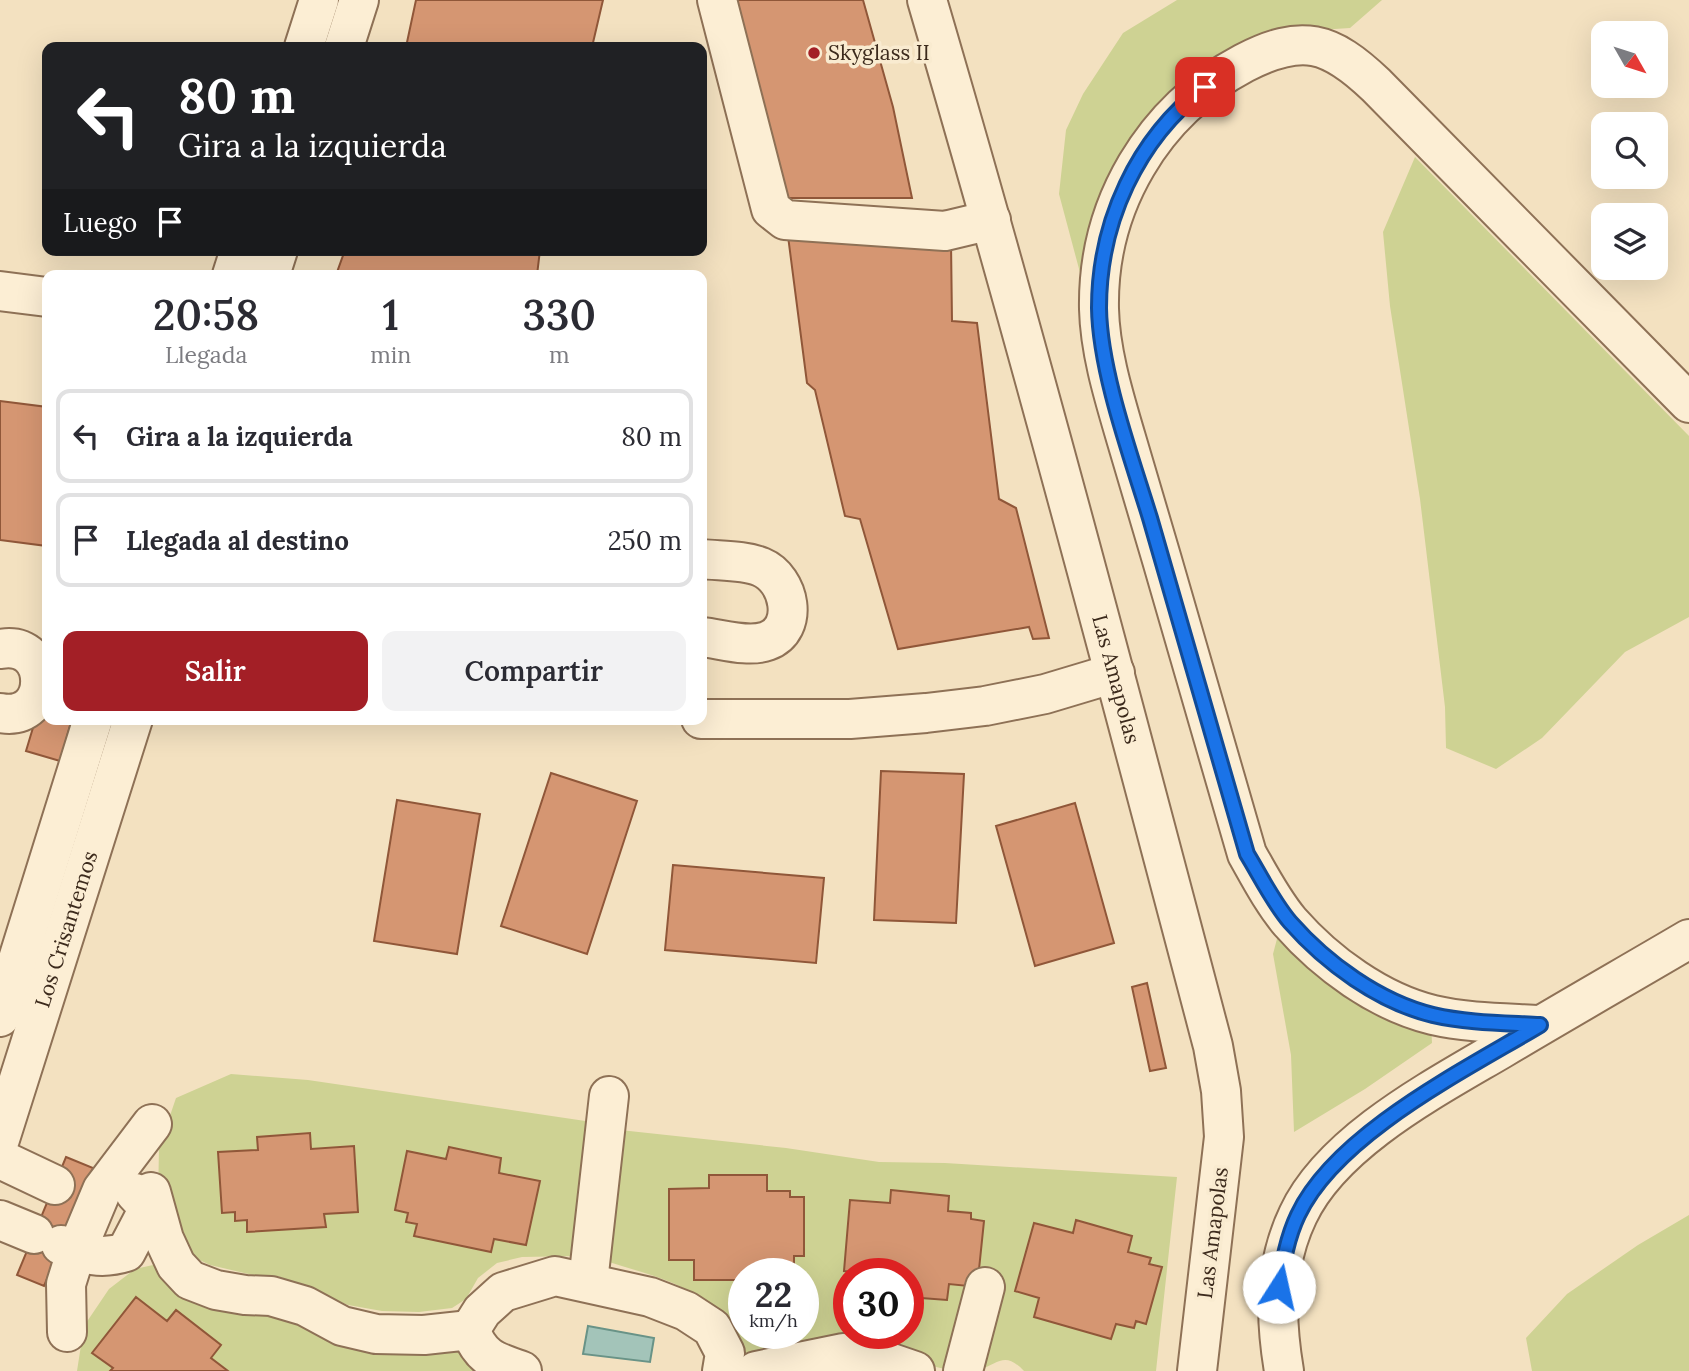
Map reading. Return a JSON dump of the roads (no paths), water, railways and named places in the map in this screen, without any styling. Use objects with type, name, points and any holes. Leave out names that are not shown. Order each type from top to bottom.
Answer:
[{"type":"street","points":[[306,42],[319,0]]},
{"type":"street","points":[[346,42],[359,0]]},
{"type":"street","points":[[717,0],[771,209],[785,220],[945,231],[991,220]]},
{"type":"street","name":"Las Amapolas","points":[[927,0],[991,220],[1115,673],[1213,1046],[1221,1091],[1224,1137],[1197,1371]]},
{"type":"street","points":[[1540,1025],[1432,1015],[1381,994],[1344,971],[1290,922],[1270,895],[1247,854],[1113,393],[1099,309],[1109,231],[1119,200],[1136,164],[1161,128],[1190,98],[1220,76],[1257,57],[1287,47],[1310,44],[1334,52],[1356,65],[1689,403]]},
{"type":"street","points":[[0,291],[42,296]]},
{"type":"street","points":[[707,560],[758,566],[769,571],[786,592],[788,607],[785,622],[777,635],[766,642],[745,643],[707,637]]},
{"type":"street","points":[[0,649],[15,648],[25,652],[39,669],[42,680]]},
{"type":"street","points":[[707,719],[850,719],[926,713],[985,706],[1045,694],[1115,673]]},
{"type":"street","points":[[0,713],[18,713],[30,706],[42,686]]},
{"type":"street","name":"Los Crisantemos","points":[[0,1017],[91,725]]},
{"type":"street","name":"Los Crisantemos","points":[[0,1139],[131,725]]},
{"type":"street","points":[[1284,1371],[1276,1303],[1287,1243],[1297,1215],[1313,1188],[1357,1144],[1419,1098],[1689,939]]},
{"type":"street","points":[[16,964],[52,975]]},
{"type":"street","points":[[588,1282],[610,1096]]},
{"type":"street","points":[[43,1238],[80,1189],[152,1124],[150,1200],[176,1265],[190,1280],[216,1290],[271,1296],[305,1306],[342,1326],[376,1334],[424,1335],[470,1330]]},
{"type":"street","points":[[0,1159],[80,1189],[121,1187],[150,1200]]},
{"type":"street","points":[[43,1238],[66,1284],[67,1332],[76,1311],[126,1252],[150,1200]]},
{"type":"street","points":[[43,1238],[109,1257],[126,1252]]},
{"type":"street","points":[[470,1330],[482,1311],[503,1292],[555,1276],[650,1297],[685,1311],[712,1328],[725,1353],[722,1371]]},
{"type":"street","points":[[962,1371],[985,1287]]},
{"type":"street","points":[[470,1330],[477,1348],[487,1357],[522,1371]]},
{"type":"street","points":[[756,1371],[843,1353],[880,1359],[915,1371]]},
{"type":"water","points":[[588,1326],[654,1338],[650,1362],[583,1354]]},
{"type":"place","name":"Skyglass II","points":[[814,53]]}]
